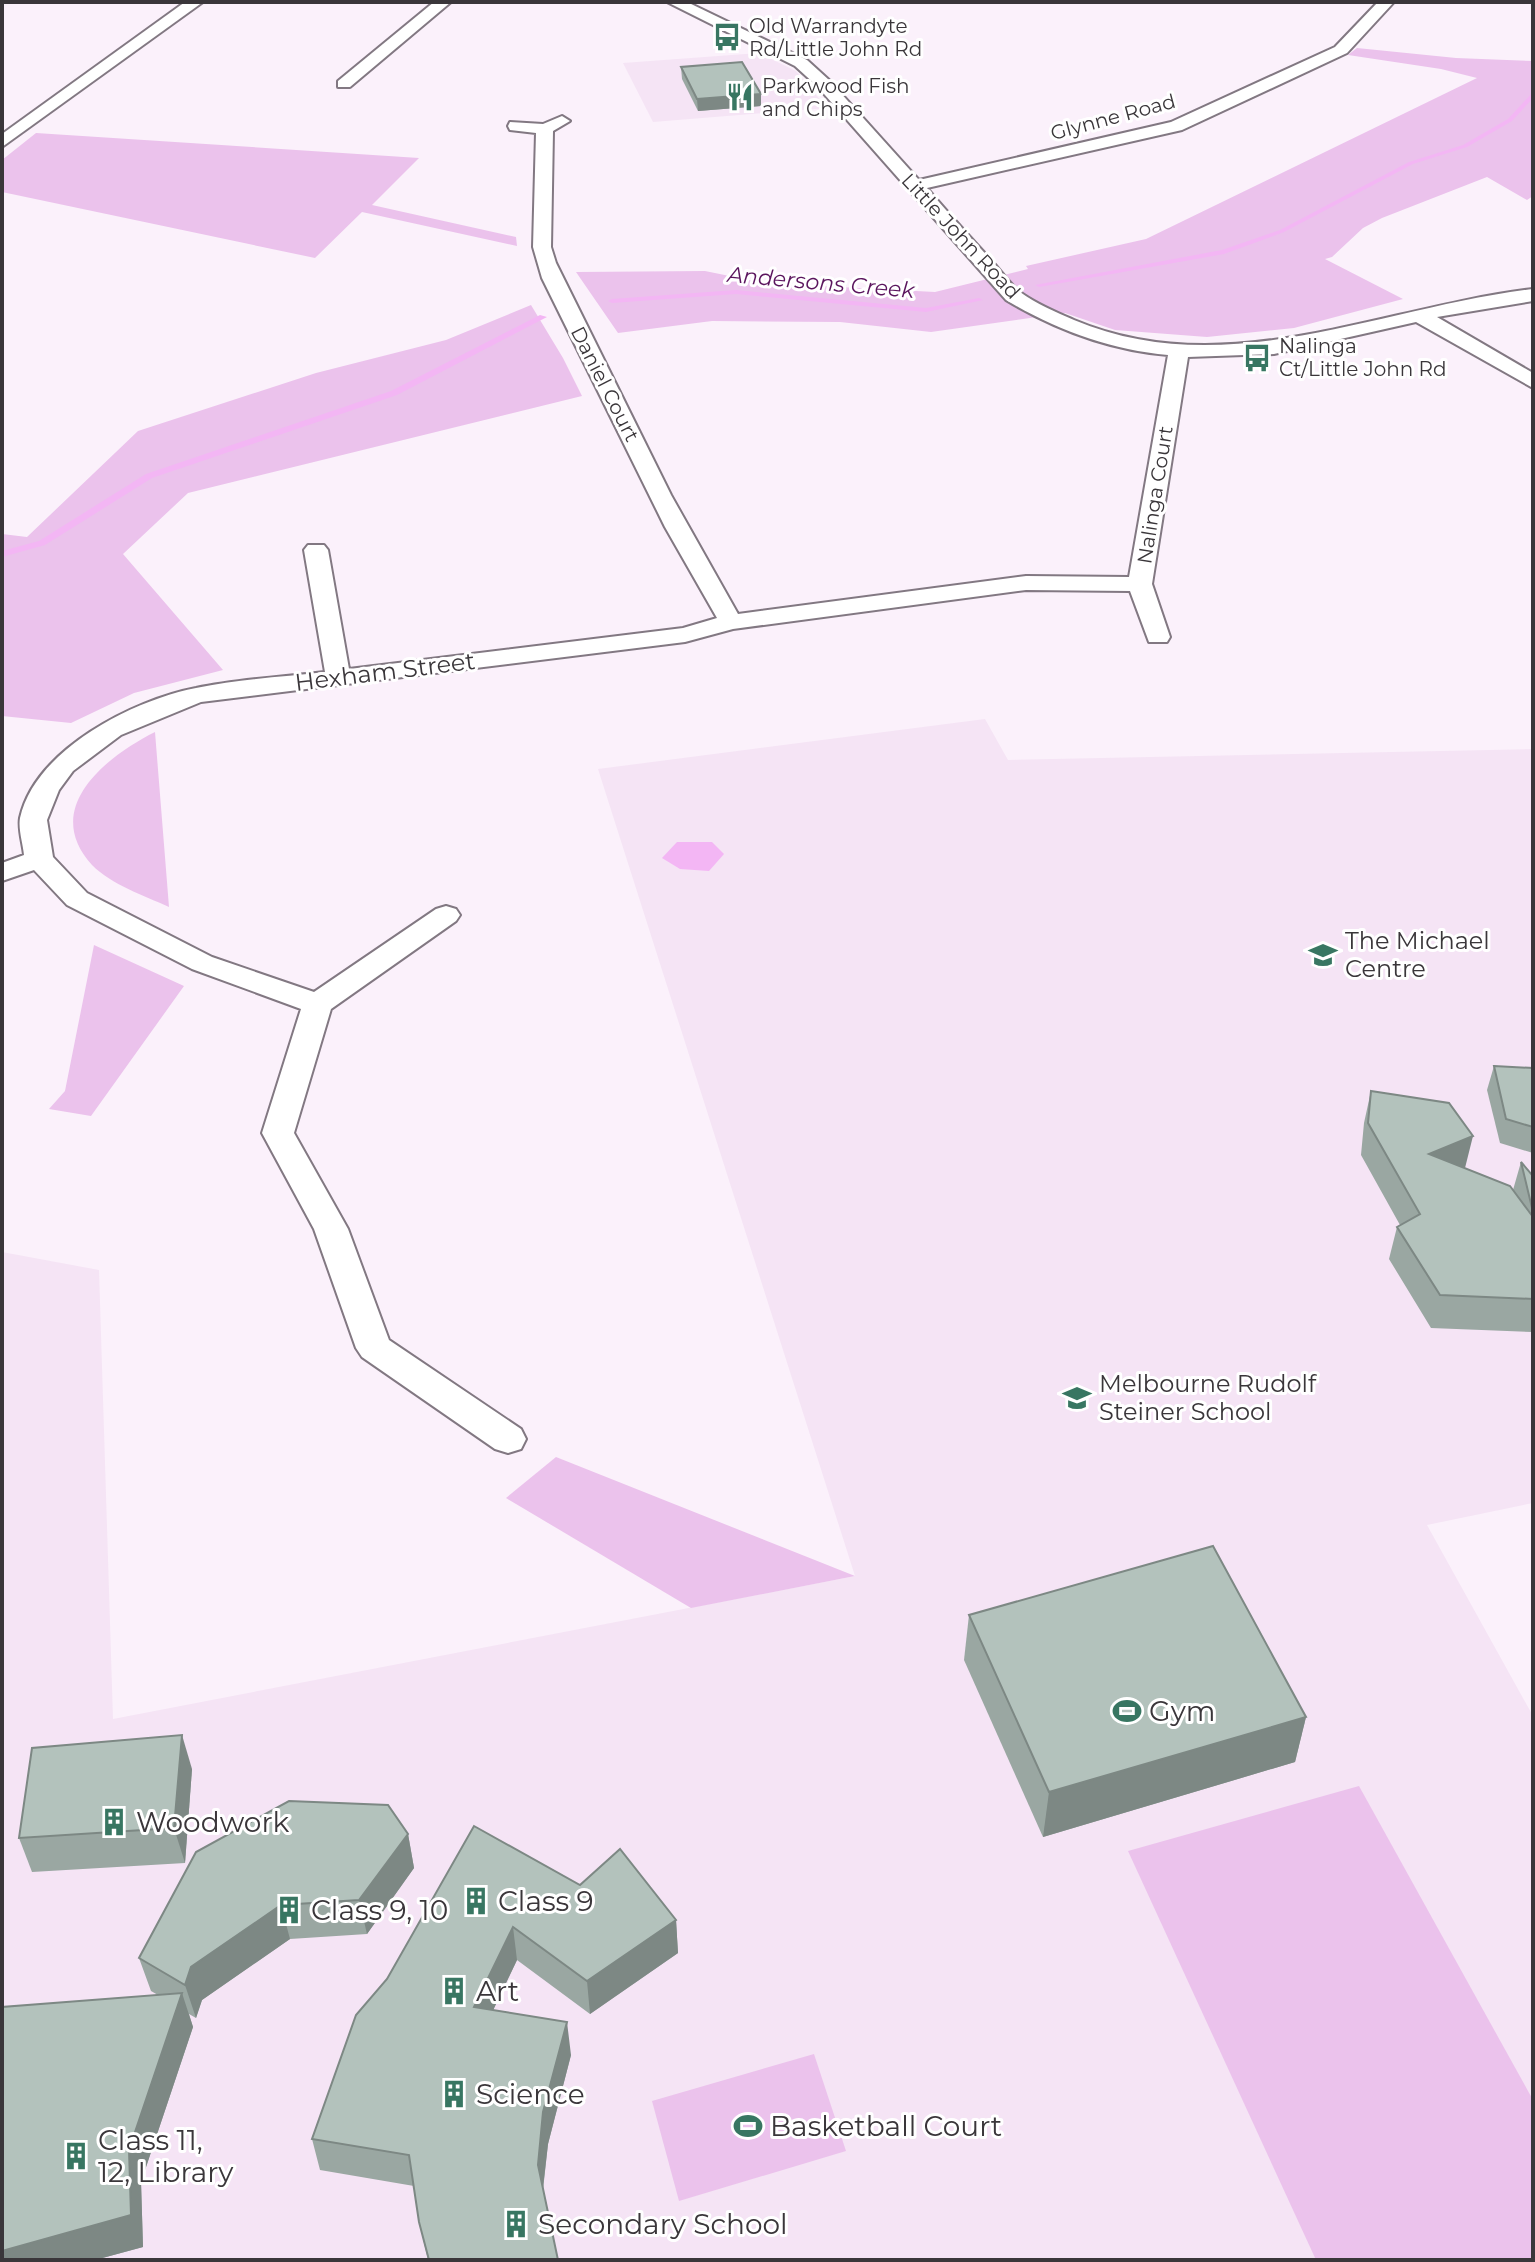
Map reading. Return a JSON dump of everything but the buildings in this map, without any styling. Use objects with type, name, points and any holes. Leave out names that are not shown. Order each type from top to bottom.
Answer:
[{"type":"street","points":[[2,142],[195,2]]},
{"type":"street","points":[[344,84],[443,2]]},
{"type":"street","name":"Little John Road","points":[[675,2],[801,63],[1013,296],[1069,328],[1123,342],[1179,351],[1243,352],[1310,342],[1463,304],[1533,295]]},
{"type":"street","name":"Glynne Road","points":[[914,186],[1176,126],[1341,50],[1386,2]]},
{"type":"street","name":"Daniel Court","points":[[516,126],[554,125],[542,247],[550,275],[694,564],[731,622]]},
{"type":"street","points":[[1419,315],[1533,382]]},
{"type":"street","name":"Nalinga Court","points":[[1158,637],[1140,584],[1179,351]]},
{"type":"street","points":[[316,550],[338,677]]},
{"type":"street","name":"Hexham Street","points":[[39,859],[33,820],[46,790],[64,765],[112,729],[158,708],[197,695],[685,635],[731,622],[1026,583],[1140,584]]},
{"type":"street","points":[[2,873],[39,859],[77,899],[202,963],[317,1004]]},
{"type":"street","points":[[446,915],[317,1004],[278,1133],[331,1229],[374,1348],[508,1439]]},
{"type":"shaded area","points":[[1357,48],[1456,58],[1533,61],[1533,196],[1527,200],[1487,177],[1382,218],[1363,228],[1332,257],[1325,259],[1403,299],[1294,328],[1207,337],[1115,330],[1065,313],[931,332],[840,322],[712,321],[618,333],[576,272],[705,271],[764,283],[935,292],[1028,269],[1026,266],[1146,239],[1477,78],[1441,69],[1348,55]]},
{"type":"shaded area","points":[[759,53],[796,71],[827,108],[653,122],[623,63]]},
{"type":"shaded area","points":[[36,133],[419,158],[372,205],[516,237],[517,246],[362,212],[315,258],[2,192],[2,160]]},
{"type":"shaded area","points":[[531,305],[582,396],[188,493],[123,554],[223,670],[134,693],[71,723],[2,716],[2,534],[27,537],[138,431],[316,373],[446,340]]},
{"type":"shaded area","name":"Melbourne Rudolf Steiner School","points":[[985,719],[1008,760],[1533,749],[1533,1503],[1427,1525],[1533,1716],[1533,2260],[2,2260],[2,1252],[99,1270],[113,1719],[855,1576],[598,769]]},
{"type":"shaded area","points":[[155,732],[169,907],[128,889],[100,872],[78,844],[73,824],[76,804],[100,770],[136,742]]},
{"type":"shaded area","points":[[677,842],[712,842],[724,854],[709,871],[680,869],[662,858]]},
{"type":"shaded area","points":[[94,945],[184,986],[91,1116],[49,1109],[65,1091]]},
{"type":"shaded area","points":[[556,1457],[855,1576],[691,1608],[506,1498]]},
{"type":"shaded area","points":[[1359,1786],[1533,2100],[1533,2260],[1316,2260],[1128,1851]]},
{"type":"shaded area","name":"Basketball Court","points":[[814,2054],[846,2151],[679,2201],[652,2101]]},
{"type":"waterway","points":[[1039,285],[1224,252],[1282,231],[1411,163],[1465,146],[1510,120],[1533,94]]},
{"type":"waterway","name":"Andersons Creek","points":[[612,301],[736,292],[926,310],[979,300]]},
{"type":"waterway","points":[[2,554],[42,543],[149,476],[394,393],[543,317]]},
{"type":"place","name":"Old Warrandyte Rd/Little John Rd","points":[[727,37]]},
{"type":"place","name":"Parkwood Fish and Chips","points":[[740,97]]},
{"type":"place","name":"Nalinga Ct/Little John Rd","points":[[1257,358]]},
{"type":"place","name":"The Michael Centre","points":[[1323,955]]},
{"type":"place","name":"Melbourne Rudolf Steiner School","points":[[1077,1398]]},
{"type":"place","name":"Gym","points":[[1127,1711]]},
{"type":"place","name":"Woodwork","points":[[114,1822]]},
{"type":"place","name":"Class 9","points":[[476,1901]]},
{"type":"place","name":"Class 9, 10","points":[[289,1910]]},
{"type":"place","name":"Art","points":[[454,1991]]},
{"type":"place","name":"Science","points":[[454,2094]]},
{"type":"place","name":"Basketball Court","points":[[748,2126]]},
{"type":"place","name":"Class 11, 12, Library","points":[[76,2156]]},
{"type":"place","name":"Secondary School","points":[[516,2224]]}]
